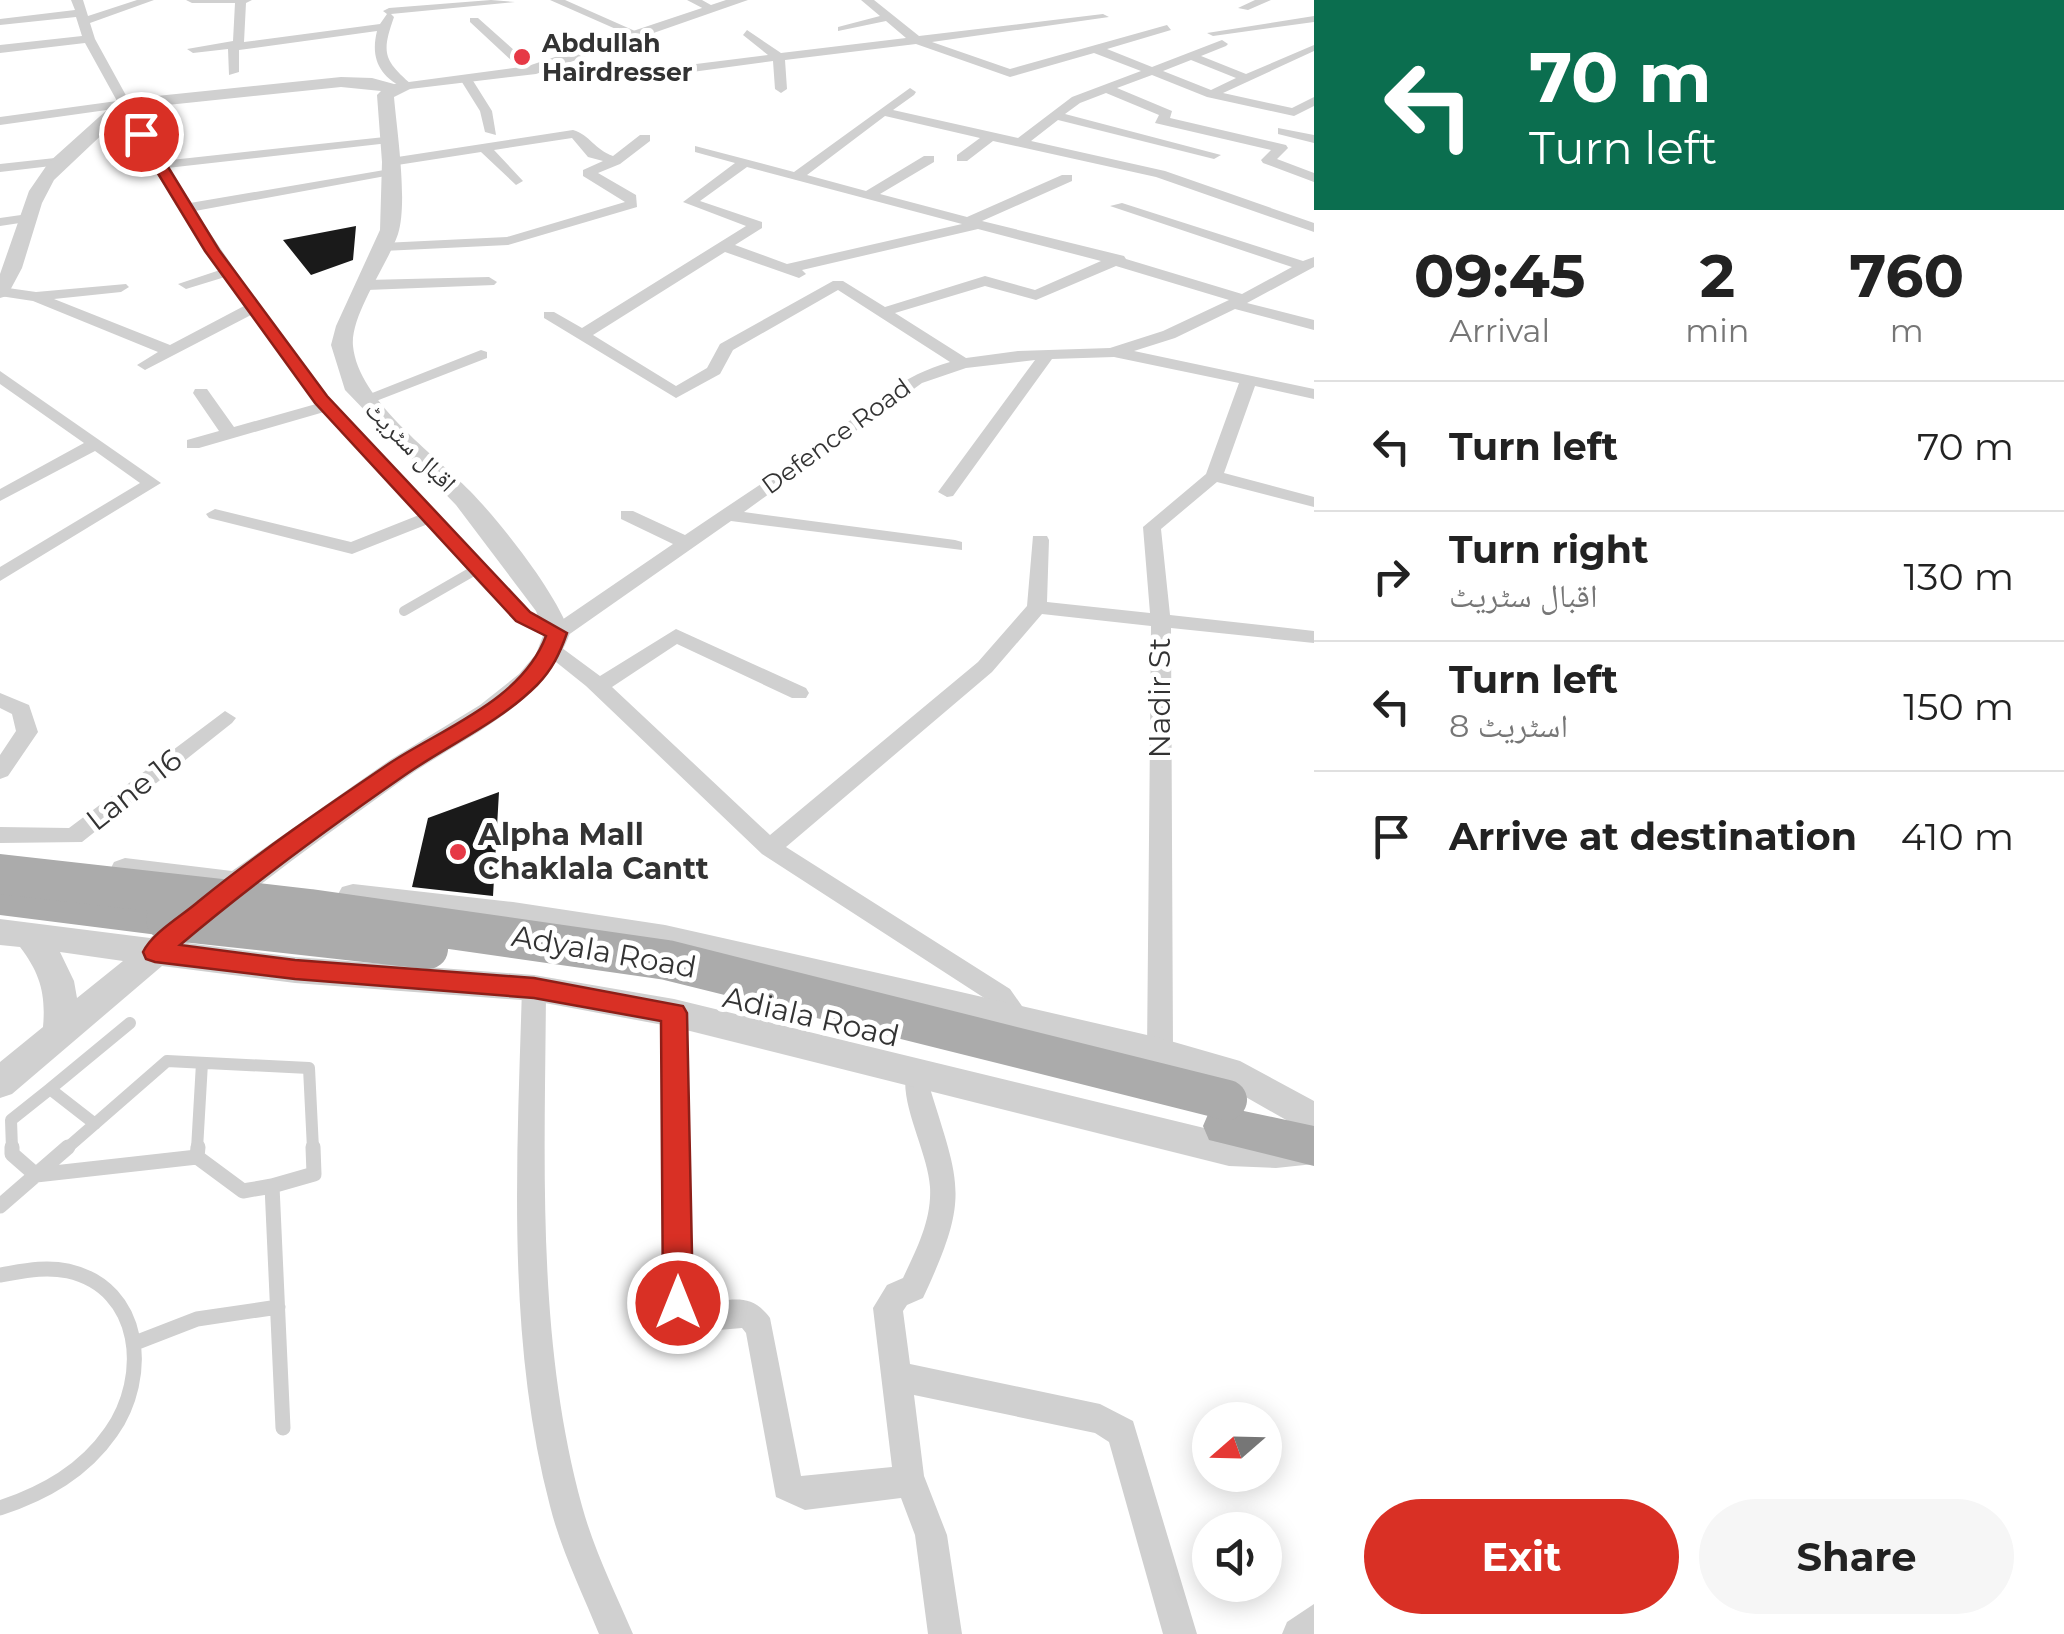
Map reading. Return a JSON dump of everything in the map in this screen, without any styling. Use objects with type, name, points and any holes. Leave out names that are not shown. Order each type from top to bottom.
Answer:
[{"type":"main road","name":"Adyala Road","points":[[0,874],[329,911],[667,960],[1226,1113],[1314,1120]]},
{"type":"main road","name":"Adiala Road","points":[[0,900],[529,961],[722,996],[1226,1113],[1314,1147]]},
{"type":"street","points":[[0,22],[148,0]]},
{"type":"street","points":[[192,0],[243,0],[237,45],[232,52],[233,72]]},
{"type":"street","points":[[556,0],[638,34]]},
{"type":"street","points":[[0,121],[341,82],[399,87],[530,70],[638,34],[703,4],[740,0]]},
{"type":"street","points":[[1265,0],[1244,8],[1312,49]]},
{"type":"street","points":[[399,87],[380,58],[378,43],[389,6],[509,2]]},
{"type":"street","points":[[876,3],[916,40],[1010,73],[1167,28]]},
{"type":"street","points":[[80,12],[89,39],[158,165],[253,308],[328,406],[477,568],[770,848],[1001,996],[1018,1019]]},
{"type":"street","points":[[692,68],[1102,17]]},
{"type":"street","points":[[842,29],[888,18]]},
{"type":"street","points":[[1022,142],[1076,100],[1193,57],[1217,38],[1271,24],[1314,19]]},
{"type":"street","points":[[474,20],[530,70]]},
{"type":"street","points":[[193,49],[384,27]]},
{"type":"street","points":[[747,33],[779,58]]},
{"type":"street","points":[[0,49],[89,39]]},
{"type":"street","points":[[1096,48],[1211,94],[1294,112],[1314,101]]},
{"type":"street","points":[[1211,94],[1312,49]]},
{"type":"street","points":[[1193,57],[1246,78]]},
{"type":"street","points":[[779,58],[780,89]]},
{"type":"street","points":[[466,79],[486,111],[491,132]]},
{"type":"street","name":"اقبال سٹریٹ","points":[[399,87],[385,94],[390,230],[346,326],[342,344],[356,390],[465,500],[549,610],[554,642]]},
{"type":"street","points":[[1106,88],[1168,114],[1160,120],[1281,148],[1268,160],[1314,178]]},
{"type":"street","points":[[796,177],[910,92]]},
{"type":"street","points":[[124,104],[106,124],[55,162],[36,193],[0,292],[36,297],[170,351]]},
{"type":"street","points":[[883,112],[1160,174],[1314,228]]},
{"type":"street","points":[[1056,116],[1214,155]]},
{"type":"street","points":[[1282,131],[1312,137]]},
{"type":"street","points":[[158,165],[390,157],[572,134],[580,137],[594,154],[615,161]]},
{"type":"street","points":[[962,158],[992,135]]},
{"type":"street","points":[[383,247],[508,240],[632,204],[631,198],[588,174],[615,161],[644,138]]},
{"type":"street","points":[[484,148],[516,181]]},
{"type":"street","points":[[700,149],[866,198],[1119,259],[1314,325]]},
{"type":"street","points":[[186,208],[390,157]]},
{"type":"street","points":[[866,198],[929,160]]},
{"type":"street","points":[[0,168],[55,162]]},
{"type":"street","points":[[582,335],[757,224],[692,205],[690,199],[745,162]]},
{"type":"street","points":[[786,269],[975,223],[1067,178]]},
{"type":"street","points":[[1117,206],[1309,263]]},
{"type":"street","points":[[0,222],[28,218]]},
{"type":"street","points":[[724,246],[831,286],[845,287],[960,361]]},
{"type":"street","points":[[884,312],[984,282],[1036,295],[1119,259]]},
{"type":"street","name":"Defence Road","points":[[554,642],[687,543],[848,432],[874,405],[916,377],[960,361],[1114,352],[1153,340],[1237,302],[1309,263]]},
{"type":"street","points":[[186,284],[228,272]]},
{"type":"street","points":[[367,285],[490,282]]},
{"type":"street","points":[[549,315],[680,394],[714,371],[726,347],[831,286]]},
{"type":"street","points":[[36,297],[122,287]]},
{"type":"street","points":[[144,365],[253,308]]},
{"type":"street","points":[[1114,352],[1314,394]]},
{"type":"street","points":[[364,399],[481,354]]},
{"type":"street","points":[[947,492],[1047,354]]},
{"type":"street","points":[[0,376],[152,483],[0,575]]},
{"type":"street","points":[[1250,380],[1214,476],[1314,502]]},
{"type":"street","points":[[200,394],[230,434]]},
{"type":"street","points":[[193,444],[328,406]]},
{"type":"street","points":[[0,496],[96,442]]},
{"type":"street","name":"Nadir St","points":[[1160,1052],[1160,623],[1152,527],[1214,476]]},
{"type":"street","points":[[215,514],[352,548],[430,517]]},
{"type":"street","points":[[627,515],[687,543]]},
{"type":"street","points":[[727,515],[955,546]]},
{"type":"street","points":[[770,848],[985,668],[1036,607],[1040,540]]},
{"type":"street","points":[[1036,607],[1314,637]]},
{"type":"street","points":[[598,686],[676,634],[799,693]]},
{"type":"street","points":[[0,1083],[238,882],[400,767],[490,712],[529,680],[554,642]]},
{"type":"street","points":[[0,700],[22,710],[26,732],[0,772]]},
{"type":"street","name":"Lane 16","points":[[0,834],[74,836],[225,718]]},
{"type":"street","points":[[0,860],[171,873],[513,914],[666,938],[1160,1052],[1240,1076],[1314,1120]]},
{"type":"street","points":[[15,934],[295,970],[534,988],[674,1013],[1229,1150],[1276,1152],[1314,1147]]},
{"type":"street","points":[[15,934],[52,962],[63,1002],[59,1035]]},
{"type":"street","points":[[534,988],[532,1158],[539,1372],[566,1507],[616,1634]]},
{"type":"street","points":[[674,1013],[678,1303],[696,1318],[749,1313],[760,1328],[787,1486],[805,1494],[909,1481]]},
{"type":"street","points":[[918,1072],[914,1082],[942,1175],[944,1198],[936,1236],[913,1288],[897,1295],[888,1308],[909,1481],[921,1497],[930,1528],[945,1634]]},
{"type":"street","points":[[896,1376],[1100,1419],[1122,1432],[1180,1634]]},
{"type":"street","points":[[1299,1634],[1314,1621]]},
{"type":"lane","points":[[404,611],[477,568]]},
{"type":"lane","points":[[0,1206],[36,1175],[96,1124],[167,1062],[309,1068],[314,1174],[243,1191],[197,1157],[36,1175],[12,1154],[11,1120],[130,1024]]},
{"type":"lane","points":[[197,1157],[202,1063]]},
{"type":"lane","points":[[50,1089],[96,1124]]},
{"type":"lane","points":[[272,1186],[284,1428]]},
{"type":"lane","points":[[0,1276],[42,1268],[80,1273],[111,1292],[132,1321],[138,1358],[129,1401],[105,1442],[69,1478],[25,1502],[0,1508]]},
{"type":"lane","points":[[136,1343],[197,1319],[278,1307]]},
{"type":"building","points":[[356,226],[353,260],[311,275],[283,240]]},
{"type":"building","name":"Alpha Mall Chaklala Cantt","points":[[499,792],[493,896],[412,887],[428,818]]},
{"type":"place","name":"Abdullah Hairdresser","points":[[522,57]]},
{"type":"place","name":"Alpha Mall Chaklala Cantt","points":[[458,852]]},
{"type":"route","points":[[141,134],[213,251],[321,399],[523,616],[557,633],[548,657],[529,680],[490,712],[400,767],[238,882],[155,952],[295,970],[534,988],[674,1013],[678,1303]]}]
